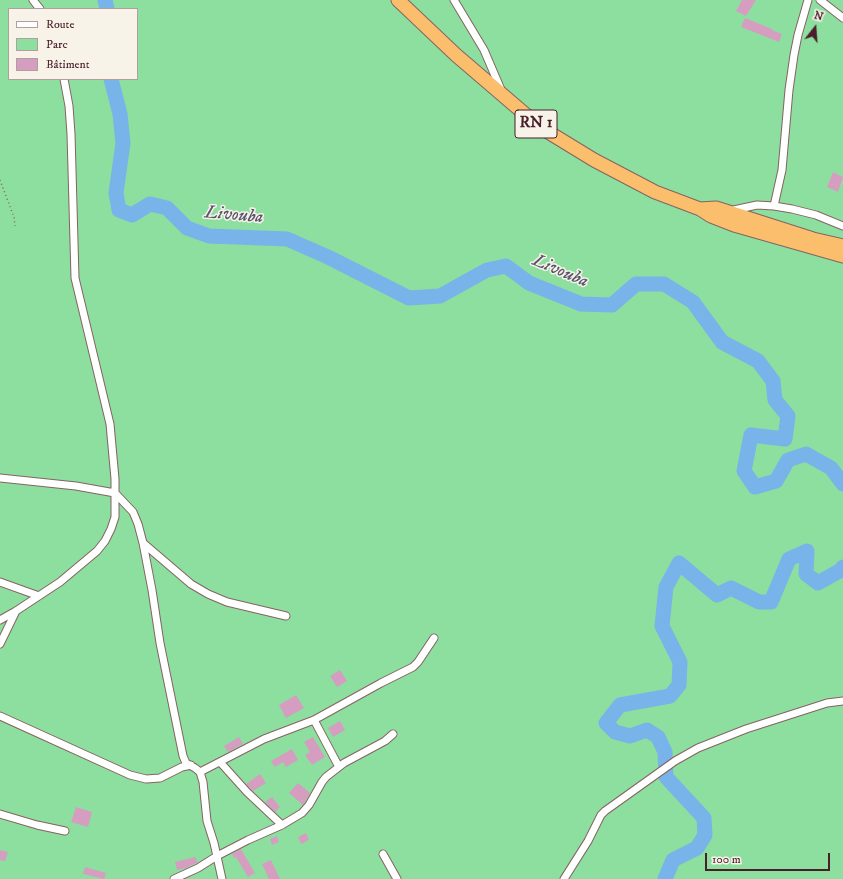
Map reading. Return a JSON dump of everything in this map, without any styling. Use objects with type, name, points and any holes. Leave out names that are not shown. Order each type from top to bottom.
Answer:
[{"type":"highway","name":"RN 1","points":[[398,0],[456,55],[540,127],[594,160],[655,192],[700,209],[710,216],[734,225],[843,256]]},
{"type":"highway","name":"RN 1","points":[[700,209],[716,208],[813,239],[843,246]]},
{"type":"street","points":[[33,0],[39,8]]},
{"type":"street","points":[[454,0],[484,50],[504,97]]},
{"type":"street","points":[[774,206],[782,170],[789,90],[794,56],[798,35],[808,0]]},
{"type":"street","points":[[820,0],[843,18]]},
{"type":"street","points":[[0,620],[60,582],[97,551],[105,541],[115,517],[116,493],[114,454],[110,424],[75,278],[71,134],[69,106],[64,80]]},
{"type":"street","points":[[726,212],[742,207],[756,205],[774,206],[816,215],[843,226]]},
{"type":"street","points":[[0,478],[76,486],[116,493],[132,512],[138,524],[143,543],[160,643],[184,760],[200,772],[204,782],[207,821],[214,843],[222,879]]},
{"type":"street","points":[[143,543],[191,584],[208,594],[227,602],[286,616]]},
{"type":"street","points":[[0,582],[39,596]]},
{"type":"street","points":[[0,644],[16,611]]},
{"type":"street","points":[[200,772],[264,739],[314,720],[413,667],[434,638]]},
{"type":"street","points":[[564,879],[588,842],[601,815],[611,806],[675,761],[698,748],[746,729],[827,703],[843,701]]},
{"type":"street","points":[[0,716],[130,775],[146,778],[160,778],[182,767],[190,765]]},
{"type":"street","points":[[314,720],[339,767]]},
{"type":"street","points":[[174,879],[198,868],[248,840],[282,825],[302,813],[326,777],[339,767],[393,734]]},
{"type":"street","points":[[220,762],[247,792],[282,825]]},
{"type":"street","points":[[0,814],[37,825],[65,831]]},
{"type":"street","points":[[383,854],[397,879]]},
{"type":"path","points":[[0,180],[14,217],[15,226]]},
{"type":"green space","points":[[0,0],[843,0],[843,879],[0,879]]},
{"type":"building","points":[[742,0],[756,0],[746,16],[736,11]]},
{"type":"building","points":[[745,18],[782,34],[779,42],[741,27]]},
{"type":"building","points":[[833,172],[843,177],[838,192],[827,187]]},
{"type":"building","points":[[340,670],[347,681],[337,687],[330,676]]},
{"type":"building","points":[[296,695],[304,708],[286,718],[279,705]]},
{"type":"building","points":[[340,721],[345,730],[333,737],[328,728]]},
{"type":"building","points":[[239,737],[243,744],[228,752],[224,746]]},
{"type":"building","points":[[313,737],[325,757],[312,765],[305,755],[310,752],[304,742]]},
{"type":"building","points":[[292,749],[298,760],[286,767],[283,762],[275,767],[271,761]]},
{"type":"building","points":[[260,774],[266,783],[253,791],[246,784]]},
{"type":"building","points":[[298,783],[310,793],[303,805],[289,793]]},
{"type":"building","points":[[272,797],[280,807],[275,812],[265,802]]},
{"type":"building","points":[[76,807],[92,812],[88,827],[71,822]]},
{"type":"building","points":[[306,833],[309,840],[301,844],[298,837]]},
{"type":"building","points":[[277,836],[279,842],[272,845],[270,839]]},
{"type":"building","points":[[241,849],[255,873],[248,877],[236,857],[234,858],[232,854]]},
{"type":"building","points":[[0,850],[8,852],[5,861],[0,860]]},
{"type":"building","points":[[195,857],[198,862],[186,868],[177,870],[175,862]]},
{"type":"building","points":[[271,860],[280,879],[269,879],[262,864]]},
{"type":"building","points":[[85,867],[106,873],[104,879],[83,874]]},
{"type":"waterway","name":"Livouba","points":[[105,0],[107,8]]},
{"type":"waterway","name":"Livouba","points":[[111,80],[120,114],[123,143],[116,193],[119,210],[132,215],[150,204],[167,208],[187,228],[209,236],[287,239],[328,257],[409,298],[440,296],[487,270],[506,266],[529,283],[581,304],[612,305],[636,284],[664,284],[693,302],[722,342],[758,361],[773,381],[775,400],[788,416],[785,439],[751,435],[744,471],[755,487],[776,481],[788,460],[806,454],[831,468],[843,484]]},
{"type":"waterway","name":"Livouba","points":[[665,879],[673,860],[697,848],[705,835],[704,818],[666,777],[665,752],[658,737],[647,730],[630,736],[615,732],[606,723],[620,705],[670,696],[679,685],[680,662],[662,626],[666,587],[679,563],[717,595],[731,588],[759,602],[771,602],[789,559],[807,551],[806,574],[818,583],[841,570],[843,567]]}]
